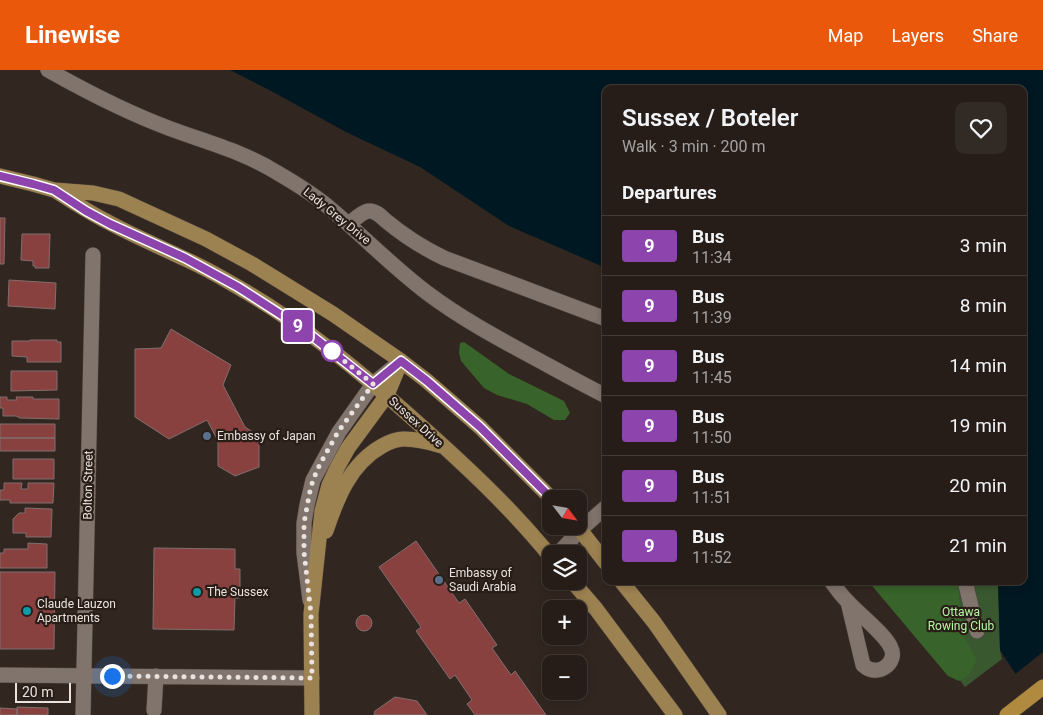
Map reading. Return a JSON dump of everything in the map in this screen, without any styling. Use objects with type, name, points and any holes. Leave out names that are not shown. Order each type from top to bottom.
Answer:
[{"type":"highway","points":[[1007,715],[1043,686]]},
{"type":"main road","name":"Sussex Drive","points":[[0,176],[54,190],[93,193],[119,199],[206,239],[252,264],[361,333],[427,381],[480,427],[543,490]]},
{"type":"main road","name":"Sussex Drive","points":[[54,190],[110,224],[185,258],[238,287],[312,336],[373,384],[487,486],[542,546]]},
{"type":"main road","points":[[312,715],[311,614],[322,511],[329,485],[348,448],[387,396],[401,361]]},
{"type":"main road","points":[[318,556],[331,516],[344,485],[356,467],[373,451],[392,441],[402,439],[418,440],[443,446]]},
{"type":"main road","points":[[584,535],[602,558]]},
{"type":"main road","points":[[624,585],[654,622],[719,715]]},
{"type":"main road","points":[[580,590],[675,715]]},
{"type":"street","name":"Lady Grey Drive","points":[[48,70],[94,95],[136,114],[274,170],[331,209],[395,267],[453,311],[481,329],[602,394]]},
{"type":"street","points":[[349,224],[368,211],[372,211],[427,250],[444,258],[602,317]]},
{"type":"street","name":"Bolton Street","points":[[83,715],[93,255]]},
{"type":"street","points":[[311,614],[304,552],[304,523],[313,480],[338,432],[373,384],[401,361]]},
{"type":"street","points":[[588,520],[602,510]]},
{"type":"street","points":[[565,545],[573,535]]},
{"type":"street","points":[[834,585],[848,602]]},
{"type":"street","points":[[966,585],[977,631]]},
{"type":"street","points":[[0,675],[312,678]]},
{"type":"street","points":[[154,710],[156,676]]},
{"type":"green space","points":[[464,342],[509,374],[564,401],[570,413],[565,420],[554,420],[527,404],[497,395],[484,388],[461,361],[459,353],[460,343]]},
{"type":"green space","points":[[871,585],[958,585],[962,631],[964,638],[977,659],[968,675],[959,681],[948,676]]},
{"type":"green space","name":"Ottawa Rowing Club","points":[[887,585],[998,585],[1000,650],[1002,659],[965,687]]},
{"type":"water","points":[[230,70],[1043,70],[1043,715],[1000,650],[998,585],[1027,585],[1027,85],[602,85],[602,266],[509,226],[420,167],[346,132]]},
{"type":"pier","points":[[1043,652],[1043,715],[1039,715],[1013,676]]},
{"type":"building","points":[[0,218],[5,218],[4,264],[0,264]]},
{"type":"building","points":[[22,234],[50,234],[49,268],[35,268],[33,261],[21,260]]},
{"type":"building","points":[[9,280],[56,283],[55,309],[8,306]]},
{"type":"building","points":[[171,329],[231,365],[223,385],[245,427],[259,436],[259,467],[235,476],[218,466],[218,441],[207,420],[169,439],[135,417],[135,349],[161,348]]},
{"type":"building","points":[[57,340],[57,342],[61,342],[61,362],[27,362],[27,357],[12,356],[12,341]]},
{"type":"building","points":[[11,371],[57,371],[57,390],[11,391]]},
{"type":"building","points":[[0,397],[7,397],[7,400],[17,400],[16,397],[59,399],[59,419],[3,416],[3,408],[0,408]]},
{"type":"building","points":[[0,424],[55,424],[55,438],[0,438]]},
{"type":"building","points":[[0,438],[55,438],[55,451],[0,451]]},
{"type":"building","points":[[13,459],[54,459],[54,479],[13,479]]},
{"type":"building","points":[[4,483],[22,483],[21,489],[28,489],[28,483],[54,483],[53,503],[10,503],[10,500],[0,500],[0,490],[4,490]]},
{"type":"building","points":[[25,508],[52,509],[51,537],[26,537],[26,533],[13,533],[13,519],[19,513],[25,513]]},
{"type":"building","points":[[416,541],[459,603],[465,599],[497,645],[492,648],[511,675],[515,671],[546,715],[475,715],[467,704],[472,700],[455,675],[450,679],[416,631],[421,627],[379,567]]},
{"type":"building","points":[[28,543],[47,544],[47,568],[0,568],[0,553],[4,553],[4,549],[28,549]]},
{"type":"building","name":"The Sussex","points":[[154,548],[235,549],[235,569],[240,569],[240,598],[235,598],[234,630],[153,629]]},
{"type":"building","name":"Claude Lauzon Apartments","points":[[0,572],[55,572],[54,649],[0,649]]},
{"type":"building","points":[[364,615],[370,617],[372,623],[370,629],[364,631],[358,629],[356,623],[358,617]]},
{"type":"building","points":[[395,697],[417,701],[427,715],[374,715],[375,711]]},
{"type":"building","points":[[17,707],[48,708],[48,715],[17,715]]},
{"type":"building","points":[[0,708],[17,709],[17,715],[0,715]]},
{"type":"bus line","name":"9","points":[[0,176],[54,190],[110,224],[185,258],[238,287],[312,336],[373,384],[401,361],[480,427],[543,490]]},
{"type":"place","name":"Embassy of Japan","points":[[207,436]]},
{"type":"place","name":"Embassy of Saudi Arabia","points":[[439,580]]},
{"type":"place","name":"The Sussex","points":[[197,592]]},
{"type":"place","name":"Claude Lauzon Apartments","points":[[27,611]]},
{"type":"route","points":[[112,676],[312,678],[311,614],[304,552],[304,523],[307,505],[313,480],[320,464],[338,432],[373,384],[332,351]]}]
